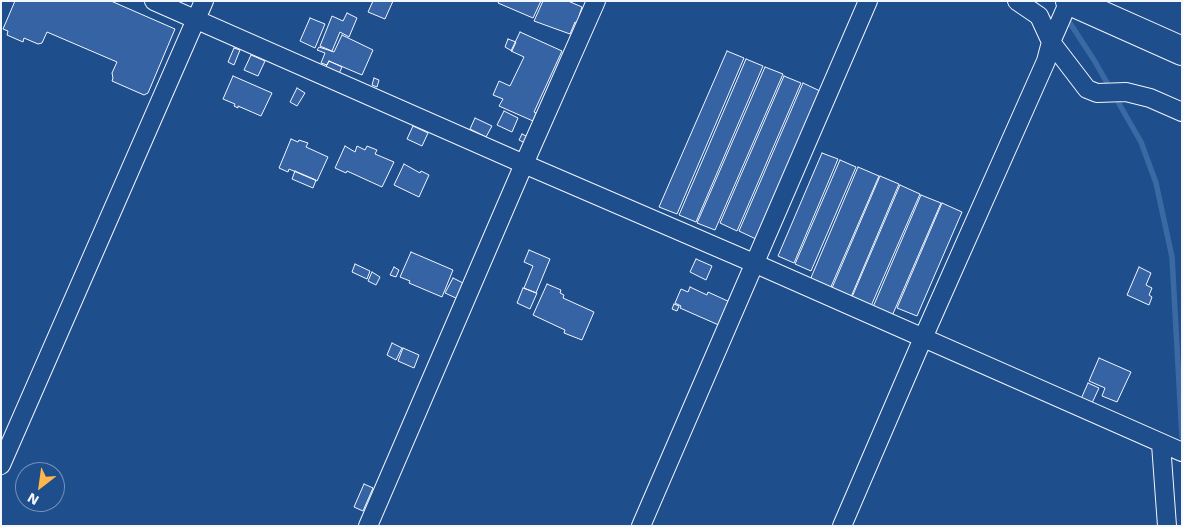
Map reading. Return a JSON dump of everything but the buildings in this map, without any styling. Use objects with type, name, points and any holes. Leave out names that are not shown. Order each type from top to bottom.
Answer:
[{"type":"highway","points":[[1069,2],[1182,51]]},
{"type":"street","points":[[154,1],[1172,448],[1167,526]]},
{"type":"street","points":[[1,465],[204,1]]},
{"type":"street","points":[[368,526],[596,1]]},
{"type":"street","points":[[641,526],[756,264],[868,1]]},
{"type":"street","points":[[1017,1],[1038,16],[1054,35],[1087,89],[1097,93],[1126,92],[1150,98],[1182,112]]},
{"type":"street","points":[[842,526],[1046,61],[1054,35],[1069,2]]},
{"type":"waterway","points":[[1066,17],[1094,60],[1141,142],[1156,183],[1172,257],[1182,437]]}]
